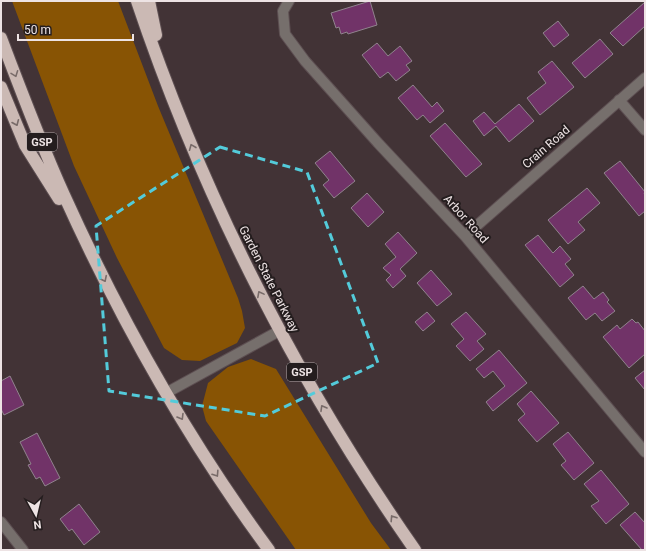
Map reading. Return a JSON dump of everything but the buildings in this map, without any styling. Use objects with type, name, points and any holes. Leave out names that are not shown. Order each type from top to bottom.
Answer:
[{"type":"highway","name":"Garden State Parkway","points":[[137,1],[165,80],[207,184],[254,283],[279,331],[335,429],[415,550]]},
{"type":"highway","points":[[149,1],[165,80]]},
{"type":"highway","name":"GSP","points":[[1,38],[63,194],[124,316],[166,392],[226,488],[269,550]]},
{"type":"highway","points":[[1,87],[25,145],[87,244]]},
{"type":"street","name":"Arbor Road","points":[[289,1],[283,11],[285,34],[305,61],[464,236],[645,452]]},
{"type":"street","name":"Crain Road","points":[[464,236],[645,78]]},
{"type":"street","points":[[619,100],[645,130]]},
{"type":"street","points":[[166,392],[279,331]]},
{"type":"street","points":[[1,522],[23,550]]},
{"type":"highlighted area","points":[[220,147],[307,172],[378,363],[265,416],[109,391],[96,226]]},
{"type":"shaded area","points":[[12,1],[118,1],[158,106],[238,298],[245,328],[237,343],[200,361],[182,360],[164,348],[117,258],[74,166]]},
{"type":"shaded area","points":[[251,359],[276,369],[371,523],[391,550],[296,550],[206,421],[202,406],[208,383],[228,367]]}]
